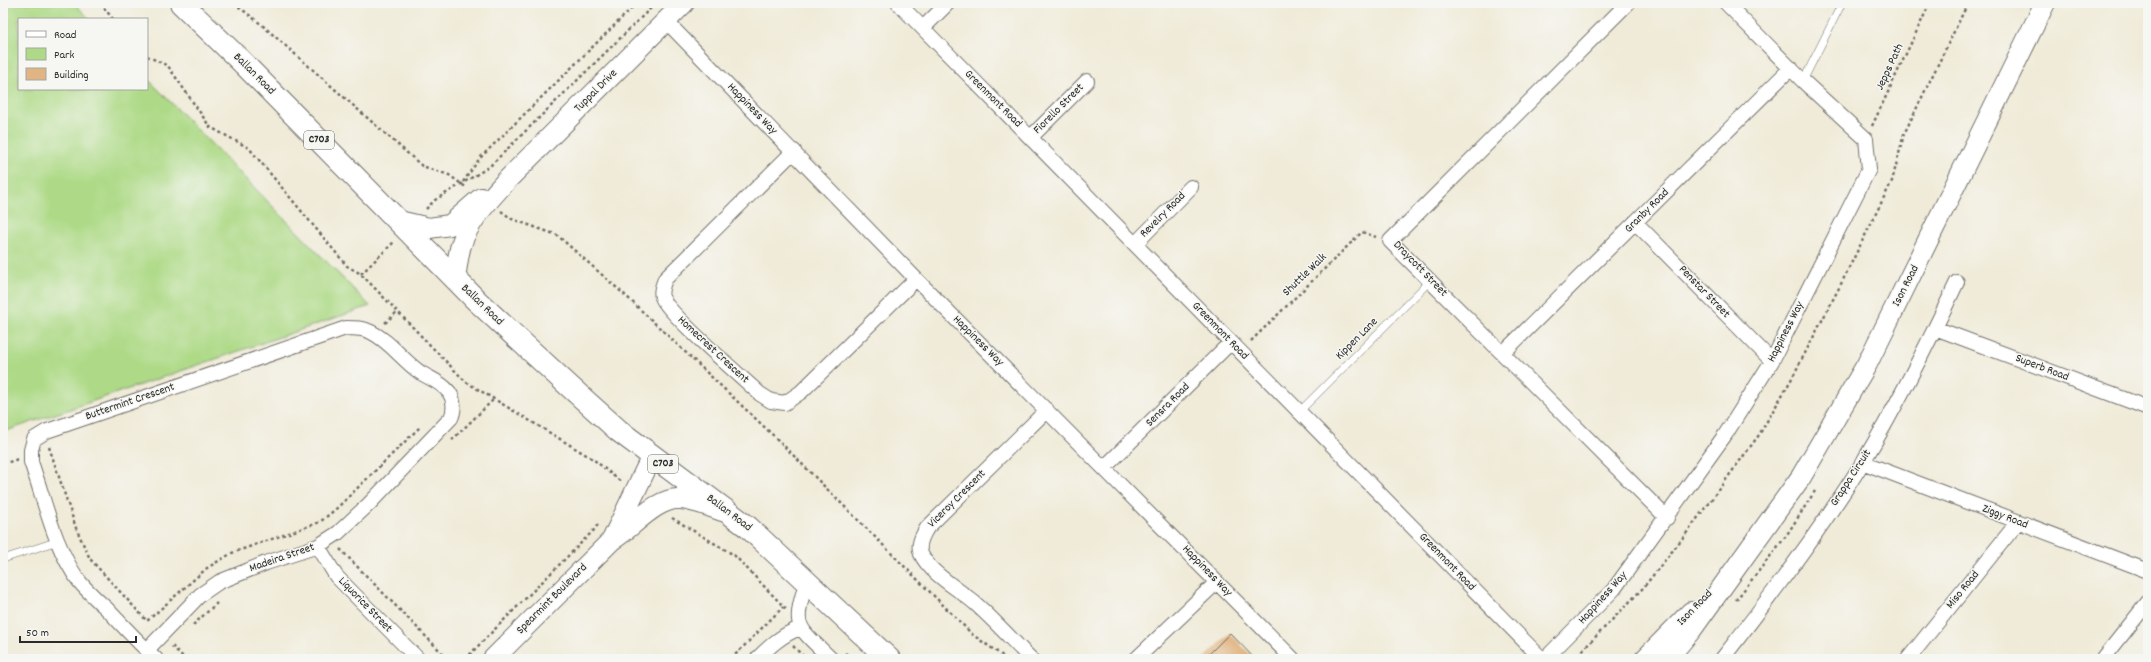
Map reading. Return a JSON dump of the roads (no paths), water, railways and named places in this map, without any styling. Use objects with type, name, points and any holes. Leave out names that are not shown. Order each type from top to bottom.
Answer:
[{"type":"main road","name":"Ballan Road","points":[[181,3],[241,61],[455,278],[618,431],[748,527],[807,580],[882,652],[903,659]]},
{"type":"main road","name":"Tuppal Drive","points":[[399,221],[429,228],[450,224],[484,200],[507,180],[684,3]]},
{"type":"main road","name":"Ison Road","points":[[1667,659],[1692,629],[1801,477],[1867,364],[2045,3]]},
{"type":"main road","name":"Tuppal Drive","points":[[455,278],[461,244],[484,200]]},
{"type":"main road","name":"Spearmint Boulevard","points":[[612,540],[621,517],[636,493],[652,456]]},
{"type":"main road","name":"Spearmint Boulevard","points":[[493,659],[612,540],[627,531],[655,507],[669,500],[680,499],[701,503],[732,515]]},
{"type":"main road","name":"Ison Road","points":[[1645,659],[1745,556]]},
{"type":"street","name":"Greenmont Road","points":[[898,3],[1542,659]]},
{"type":"street","points":[[923,28],[948,3]]},
{"type":"street","name":"Draycott Street","points":[[1628,3],[1390,241],[1667,518]]},
{"type":"street","points":[[1726,3],[1803,81]]},
{"type":"street","name":"Happiness Way","points":[[666,21],[916,278],[1105,467],[1293,659]]},
{"type":"street","name":"Granby Road","points":[[1503,353],[1791,68]]},
{"type":"street","name":"Fiorello Street","points":[[1031,137],[1087,81]]},
{"type":"street","name":"Happiness Way","points":[[1545,659],[1614,589],[1667,518],[1725,435],[1772,361],[1868,169],[1866,139],[1803,81]]},
{"type":"street","name":"Homecrest Crescent","points":[[794,151],[665,279],[661,288],[662,298],[678,317],[760,394],[771,401],[785,403],[801,392],[916,278]]},
{"type":"street","name":"Revelry Road","points":[[1135,244],[1191,187]]},
{"type":"street","name":"Penstar Street","points":[[1635,222],[1772,361]]},
{"type":"street","name":"Grappa Circuit","points":[[1722,659],[1781,583],[1862,462],[1909,382],[1957,282]]},
{"type":"street","name":"Buttermint Crescent","points":[[152,654],[79,580],[58,540],[31,455],[34,439],[47,431],[346,328],[362,329],[376,335],[412,366],[442,384],[450,393],[453,403]]},
{"type":"street","name":"Superb Road","points":[[1935,328],[2148,408]]},
{"type":"street","name":"Sensra Road","points":[[1105,467],[1235,347]]},
{"type":"street","name":"Madeira Street","points":[[152,654],[200,595],[219,582],[266,563],[318,546],[338,533],[369,504],[451,418],[454,412],[453,403]]},
{"type":"street","name":"Viceroy Crescent","points":[[1031,659],[976,604],[947,583],[925,559],[921,553],[919,545],[927,528],[1047,410]]},
{"type":"street","name":"Ziggy Road","points":[[1862,462],[2148,571]]},
{"type":"street","name":"Miso Road","points":[[1908,659],[2018,522]]},
{"type":"street","name":"Liquorice Street","points":[[318,546],[336,576],[418,659]]},
{"type":"street","points":[[756,659],[799,621],[807,580]]},
{"type":"street","points":[[1136,659],[1217,582]]},
{"type":"street","points":[[2103,659],[2148,602]]},
{"type":"street","points":[[799,621],[831,659]]},
{"type":"lane","points":[[1803,81],[1842,3]]},
{"type":"lane","name":"Kippen Lane","points":[[1299,412],[1430,281]]},
{"type":"lane","points":[[3,559],[58,540]]}]
